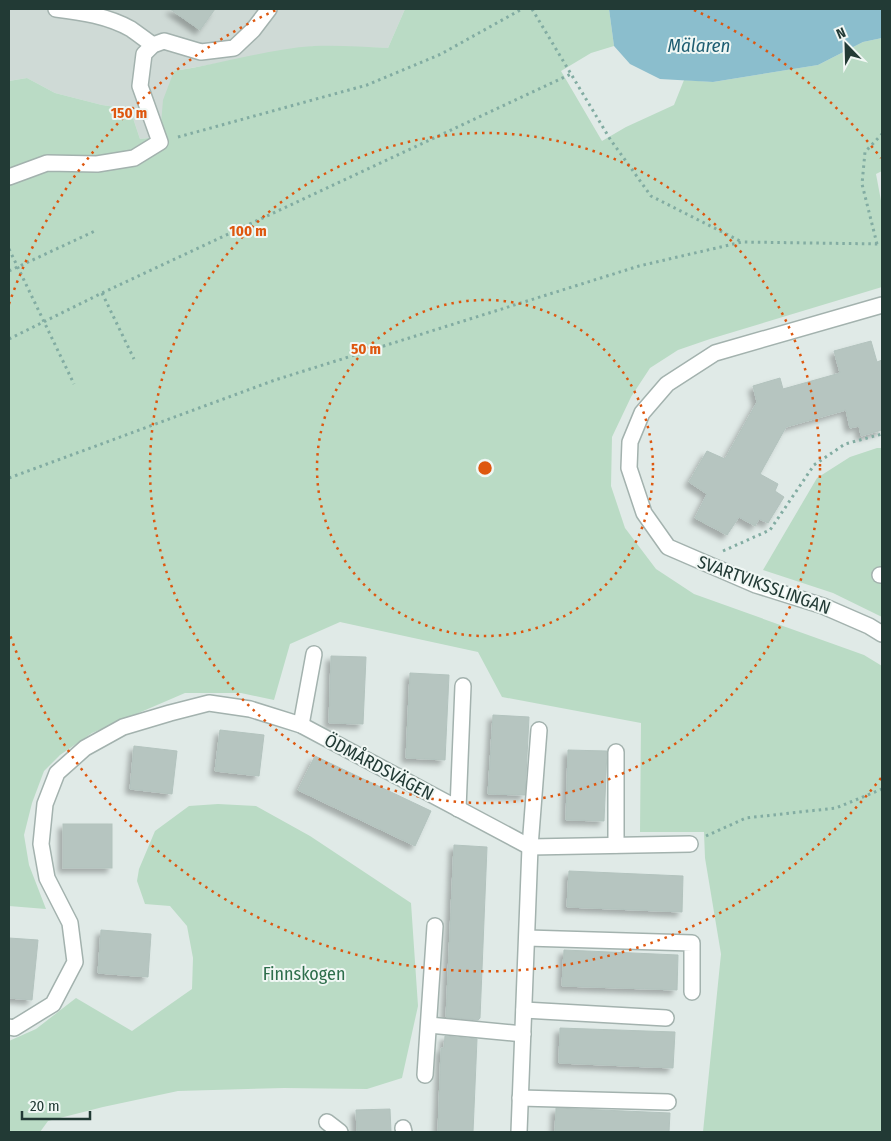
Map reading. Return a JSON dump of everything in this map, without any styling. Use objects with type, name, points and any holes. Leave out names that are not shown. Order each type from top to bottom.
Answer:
[{"type":"street","points":[[56,9],[82,12],[112,20],[130,29],[153,45]]},
{"type":"street","points":[[9,178],[47,163],[97,164],[134,158],[160,142],[140,86],[144,54],[153,45],[164,41],[201,52],[234,48],[254,30],[269,9]]},
{"type":"street","name":"SVARTVIKSSLINGAN","points":[[882,305],[715,354],[667,384],[642,413],[630,442],[630,468],[644,513],[668,547],[756,585],[823,606],[869,626],[882,634]]},
{"type":"street","points":[[300,725],[314,654]]},
{"type":"street","name":"ÖDMÅRDSVÄGEN","points":[[458,809],[463,686]]},
{"type":"street","name":"ÖDMÅRDSVÄGEN","points":[[9,1027],[14,1028],[53,1004],[75,962],[70,922],[46,878],[41,844],[45,804],[57,773],[85,748],[123,727],[209,703],[250,709],[300,725],[530,847],[690,844]]},
{"type":"street","points":[[519,1132],[530,847],[538,730]]},
{"type":"street","points":[[616,752],[616,845]]},
{"type":"street","points":[[426,1075],[435,926]]},
{"type":"street","points":[[527,938],[692,943],[692,992]]},
{"type":"street","points":[[524,1010],[666,1018]]},
{"type":"street","points":[[429,1025],[523,1034]]},
{"type":"street","points":[[520,1098],[668,1102]]},
{"type":"street","points":[[327,1122],[340,1132]]},
{"type":"path","points":[[160,142],[367,85],[441,54],[522,9]]},
{"type":"path","points":[[532,9],[610,139],[651,196],[742,242]]},
{"type":"path","points":[[9,339],[102,293],[571,74]]},
{"type":"path","points":[[877,244],[862,184],[865,152],[882,134]]},
{"type":"path","points":[[9,271],[98,230]]},
{"type":"path","points":[[9,478],[275,380],[639,266],[742,242],[882,244]]},
{"type":"path","points":[[9,249],[74,384]]},
{"type":"path","points":[[102,293],[134,359]]},
{"type":"path","points":[[700,562],[770,530],[814,465],[845,444],[882,434]]},
{"type":"path","points":[[690,844],[746,818],[836,808],[882,789]]},
{"type":"shaded area","points":[[9,9],[405,9],[388,48],[315,46],[174,71],[161,124],[149,138],[140,139],[130,109],[102,105],[55,93],[27,78],[9,81]]},
{"type":"green space","points":[[405,9],[609,9],[614,46],[591,53],[561,71],[602,141],[626,127],[674,105],[684,80],[713,82],[818,65],[863,42],[882,38],[882,171],[876,174],[882,206],[882,287],[678,350],[650,368],[631,397],[612,437],[611,486],[625,528],[656,569],[694,594],[864,655],[882,666],[882,1132],[703,1132],[721,954],[705,858],[704,832],[640,832],[641,723],[502,697],[478,652],[340,622],[290,644],[274,700],[241,693],[185,693],[92,733],[60,755],[44,771],[32,803],[24,835],[29,865],[46,909],[9,906],[9,81],[27,78],[55,93],[102,105],[130,109],[140,139],[149,138],[161,124],[163,100],[174,71],[261,53],[314,46],[388,48]]},
{"type":"green space","points":[[882,448],[882,617],[833,593],[763,570],[817,478],[850,457]]},
{"type":"green space","name":"Finnskogen","points":[[218,804],[256,806],[310,836],[411,903],[418,1006],[402,1078],[367,1089],[284,1088],[178,1091],[48,1121],[40,1132],[9,1132],[9,1041],[36,1029],[76,998],[132,1031],[192,989],[193,958],[187,926],[170,906],[145,904],[137,881],[139,869],[155,831],[189,806]]},
{"type":"water","name":"Mälaren","points":[[609,9],[882,9],[882,38],[863,42],[818,65],[713,82],[660,79],[630,64],[614,46]]},
{"type":"building","points":[[170,9],[215,9],[200,30]]},
{"type":"building","points":[[871,341],[877,362],[882,360],[882,430],[861,436],[859,426],[850,428],[846,410],[786,427],[760,474],[778,484],[775,491],[784,497],[768,523],[759,519],[755,526],[739,517],[727,535],[695,518],[707,494],[689,482],[707,451],[725,459],[757,402],[753,386],[780,378],[783,389],[840,373],[834,351]]},
{"type":"building","points":[[331,656],[366,657],[363,724],[329,723]]},
{"type":"building","points":[[410,673],[449,675],[445,760],[406,758]]},
{"type":"building","points":[[493,715],[529,717],[525,795],[488,794]]},
{"type":"building","points":[[220,730],[264,735],[259,776],[215,771]]},
{"type":"building","points":[[134,746],[177,751],[172,794],[130,789]]},
{"type":"building","points":[[568,750],[607,751],[604,821],[566,820]]},
{"type":"building","points":[[315,756],[431,811],[415,846],[298,790]]},
{"type":"building","points":[[63,824],[112,824],[112,868],[63,868]]},
{"type":"building","points":[[454,845],[487,847],[480,1018],[478,1020],[446,1017]]},
{"type":"building","points":[[569,871],[683,876],[682,912],[567,907]]},
{"type":"building","points":[[101,930],[151,934],[148,977],[98,973]]},
{"type":"building","points":[[9,938],[38,940],[32,1000],[9,998]]},
{"type":"building","points":[[564,950],[678,955],[677,990],[562,986]]},
{"type":"building","points":[[560,1028],[675,1032],[673,1068],[559,1063]]},
{"type":"building","points":[[445,1036],[477,1039],[473,1132],[438,1132],[441,1048],[444,1048]]},
{"type":"building","points":[[556,1108],[670,1113],[669,1132],[555,1132]]},
{"type":"building","points":[[390,1109],[391,1132],[357,1132],[356,1110]]}]
